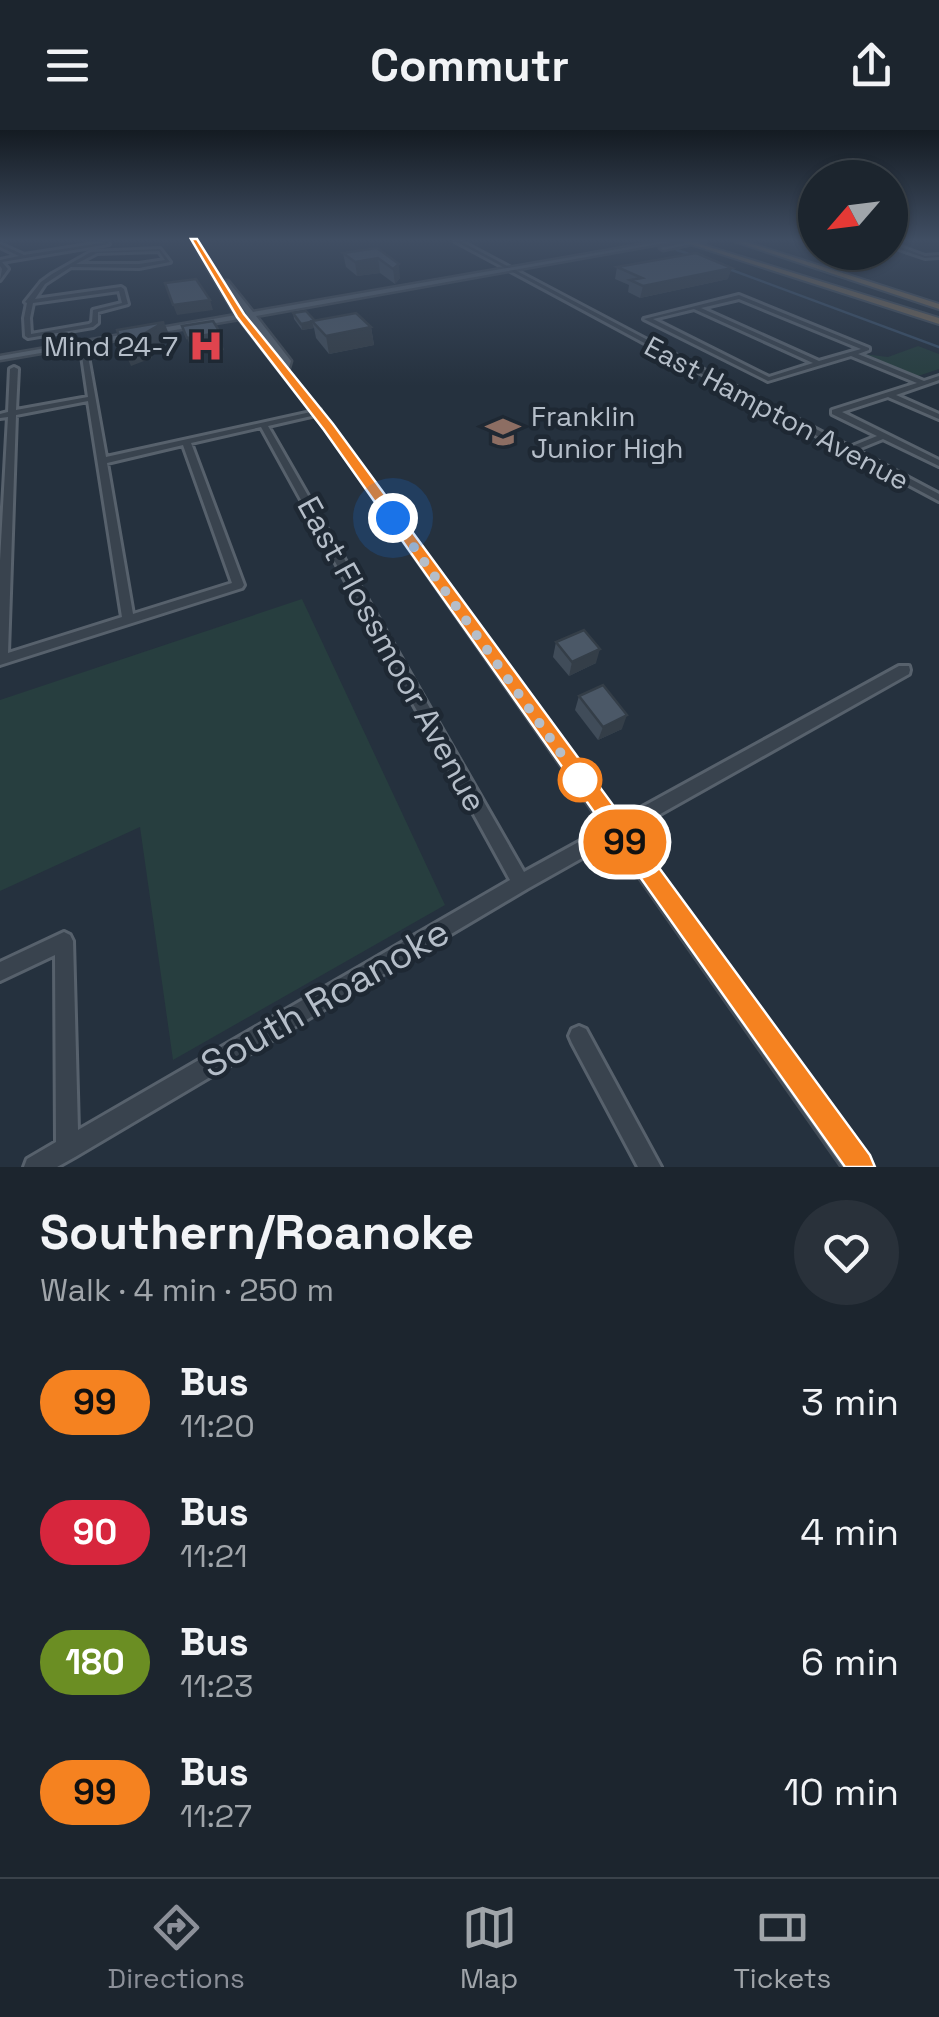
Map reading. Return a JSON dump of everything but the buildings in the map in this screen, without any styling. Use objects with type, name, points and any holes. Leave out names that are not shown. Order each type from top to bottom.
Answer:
[{"type":"highway","points":[[845,289],[939,319]]},
{"type":"highway","points":[[853,289],[939,319]]},
{"type":"highway","points":[[890,289],[939,305]]},
{"type":"highway","points":[[897,289],[939,305]]},
{"type":"main road","points":[[223,289],[317,412],[858,1167]]},
{"type":"main road","points":[[235,289],[288,361],[285,369]]},
{"type":"main road","points":[[0,358],[400,289]]},
{"type":"main road","points":[[255,315],[404,289]]},
{"type":"street","points":[[37,289],[28,302],[28,336],[93,325],[95,310],[125,304],[119,289]]},
{"type":"street","points":[[28,302],[115,289]]},
{"type":"street","name":"East Hampton Avenue","points":[[546,289],[939,498]]},
{"type":"street","points":[[739,297],[867,349],[768,379],[647,319],[694,307],[739,297]]},
{"type":"street","points":[[694,307],[820,364]]},
{"type":"street","points":[[71,330],[72,346]]},
{"type":"street","points":[[640,340],[674,332]]},
{"type":"street","points":[[852,354],[921,382]]},
{"type":"street","points":[[85,356],[128,620]]},
{"type":"street","points":[[14,370],[1,660],[238,585],[186,442]]},
{"type":"street","points":[[937,378],[834,412],[939,464]]},
{"type":"street","points":[[888,394],[939,417]]},
{"type":"street","points":[[0,416],[92,398]]},
{"type":"street","points":[[102,461],[317,412]]},
{"type":"street","name":"East Flossmoor Avenue","points":[[263,424],[522,884]]},
{"type":"street","points":[[846,451],[883,436]]},
{"type":"street","name":"South Roanoke","points":[[35,1167],[616,830],[904,670]]},
{"type":"street","points":[[0,972],[64,942],[67,1148]]},
{"type":"street","points":[[579,1036],[650,1167]]},
{"type":"green space","points":[[918,346],[939,354],[939,369],[918,376],[864,354],[888,357]]},
{"type":"green space","points":[[302,599],[445,905],[173,1060],[140,827],[0,891],[0,700]]},
{"type":"waterway","points":[[784,289],[939,347]]},
{"type":"bus line","name":"99","points":[[223,289],[328,427],[857,1167]]},
{"type":"place","name":"Mind 24-7","points":[[206,346]]},
{"type":"place","name":"Franklin Junior High","points":[[503,432]]},
{"type":"route","points":[[393,518],[580,780]]}]
